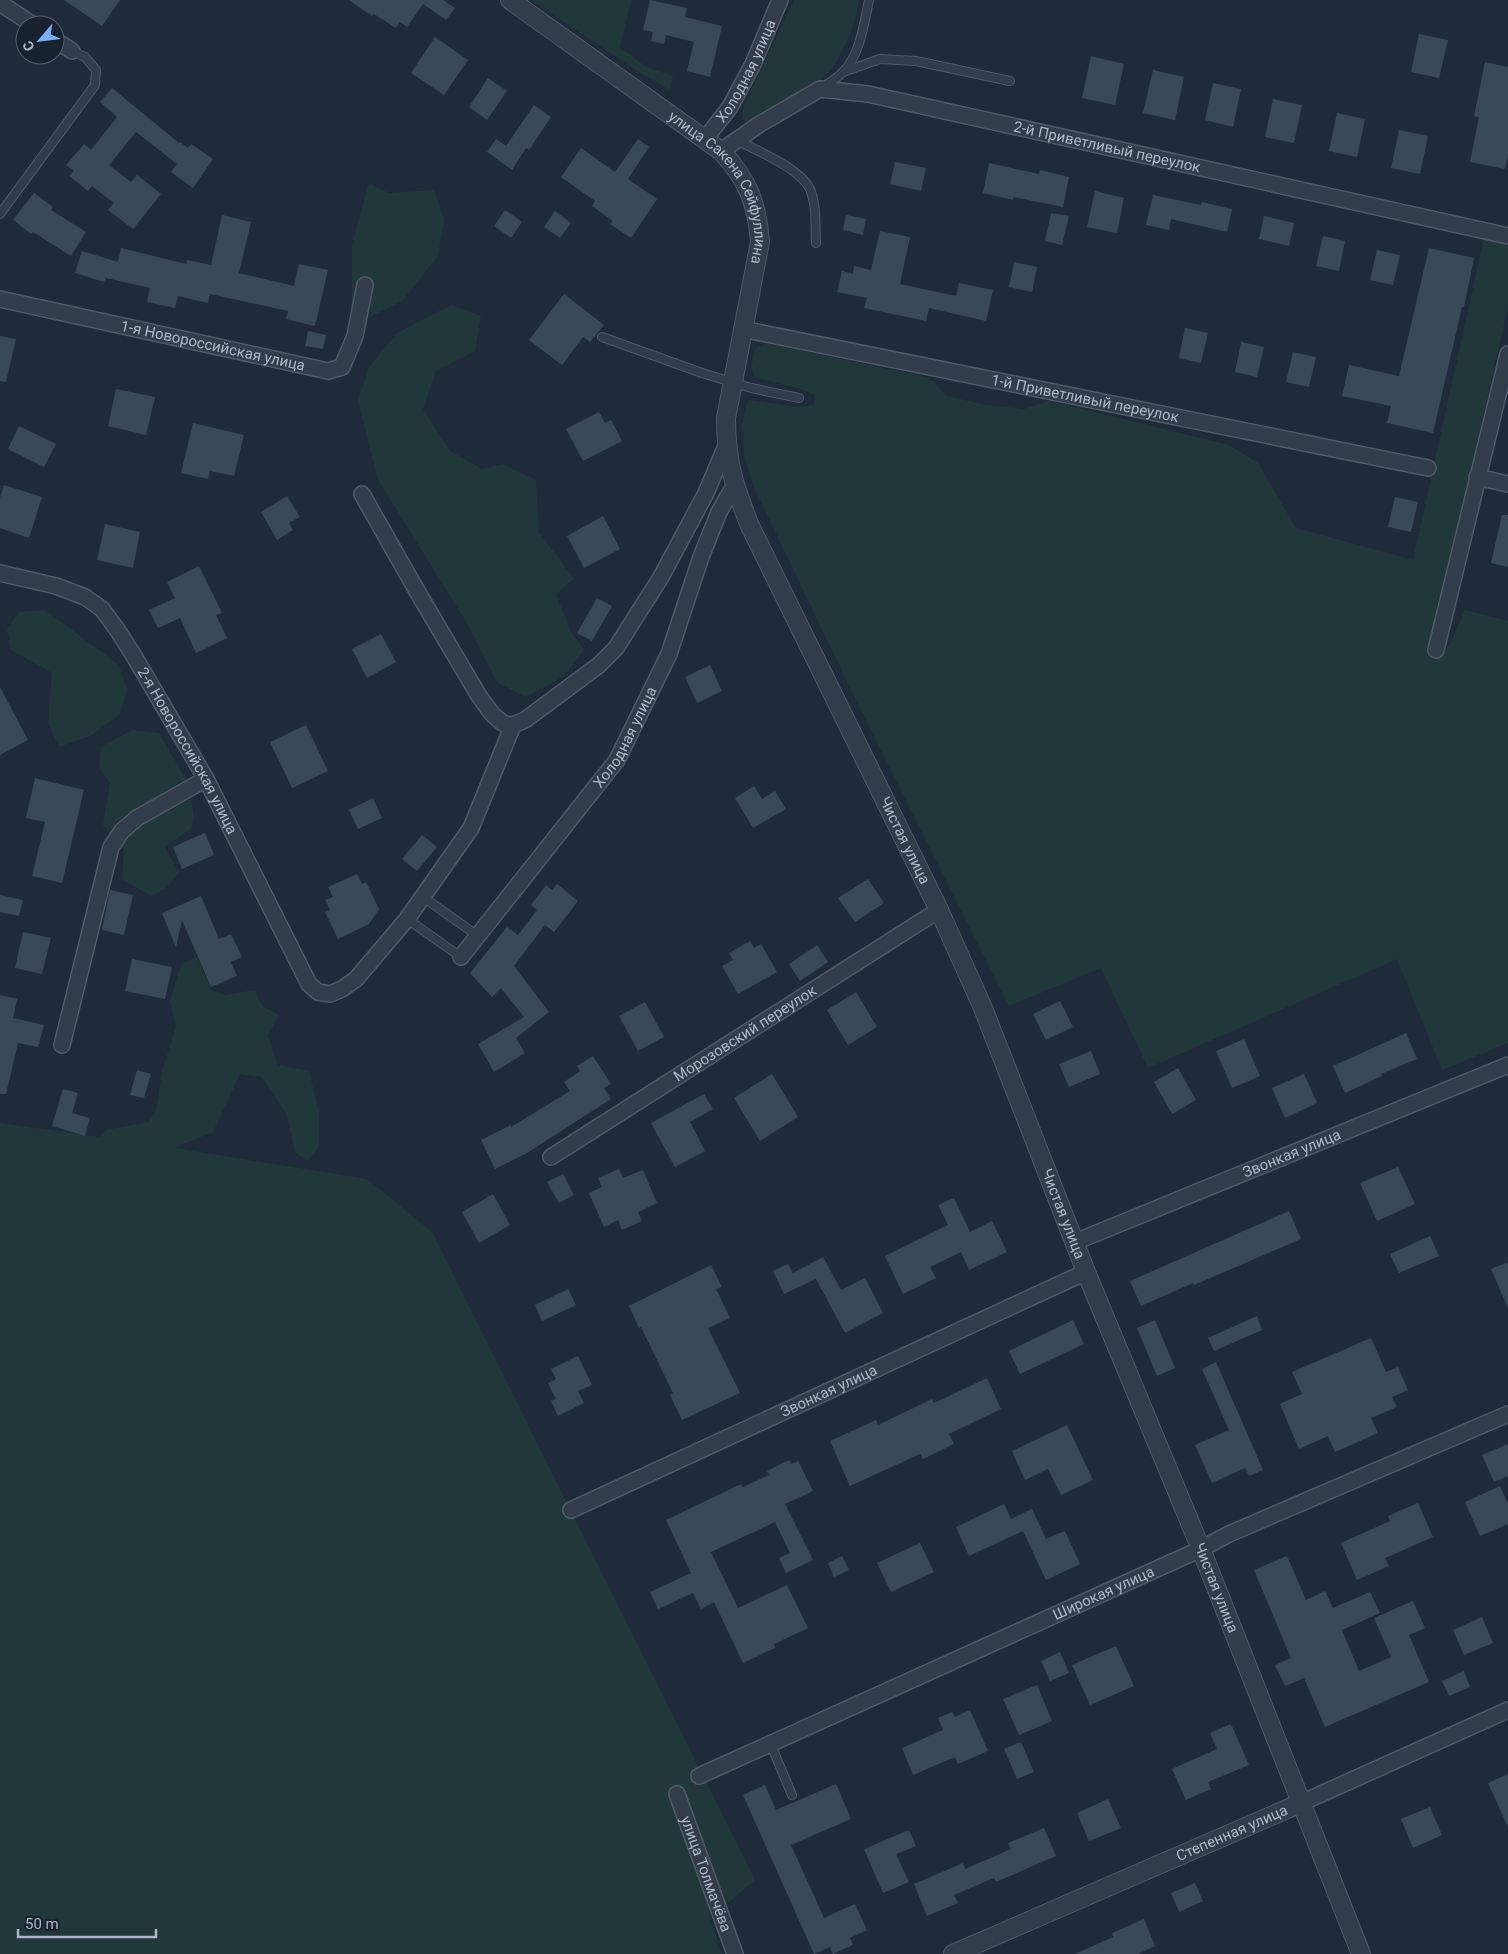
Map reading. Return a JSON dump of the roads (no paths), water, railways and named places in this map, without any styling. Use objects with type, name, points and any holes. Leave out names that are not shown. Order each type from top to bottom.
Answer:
[{"type":"street","name":"улица Сакена Сейфуллина","points":[[510,0],[721,151],[736,168],[750,190],[758,217],[760,242],[726,418],[726,446],[734,486]]},
{"type":"street","name":"Холодная улица","points":[[705,139],[730,107],[753,64],[780,0]]},
{"type":"street","points":[[0,3],[18,15]]},
{"type":"street","points":[[65,46],[72,51]]},
{"type":"street","points":[[721,151],[820,89]]},
{"type":"street","name":"2-й Приветливый переулок","points":[[820,89],[868,94],[1508,236]]},
{"type":"street","name":"1-я Новороссийская улица","points":[[0,299],[328,371],[342,366],[356,336],[364,285]]},
{"type":"street","name":"1-й Приветливый переулок","points":[[742,329],[1428,468]]},
{"type":"street","points":[[1436,650],[1508,354]]},
{"type":"street","points":[[362,494],[479,696],[493,715],[504,724],[513,726],[525,720],[599,665],[616,648],[661,577],[706,493],[726,446]]},
{"type":"street","points":[[1477,477],[1508,484]]},
{"type":"street","name":"Холодная улица","points":[[461,957],[617,760],[669,654],[701,557],[719,512],[734,486]]},
{"type":"street","name":"Чистая улица","points":[[734,486],[750,526],[939,910],[982,1008],[1086,1272],[1201,1549],[1360,1954]]},
{"type":"street","name":"2-я Новороссийская улица","points":[[0,572],[56,586],[85,597],[102,609],[134,656],[206,779],[308,984],[318,992],[330,994],[342,989],[356,979],[407,920]]},
{"type":"street","points":[[407,920],[471,828],[513,726]]},
{"type":"street","points":[[62,1044],[111,847],[122,831],[138,818],[206,779]]},
{"type":"street","name":"Морозовский переулок","points":[[551,1157],[939,910]]},
{"type":"street","name":"Звонкая улица","points":[[1075,1242],[1508,1065]]},
{"type":"street","name":"Звонкая улица","points":[[571,1510],[1086,1272]]},
{"type":"street","name":"Широкая улица","points":[[699,1776],[1201,1549],[1229,1534],[1508,1414]]},
{"type":"street","name":"Степенная улица","points":[[953,1954],[1302,1803],[1508,1710]]},
{"type":"street","name":"улица Толмачёва","points":[[677,1794],[735,1954]]},
{"type":"lane","points":[[843,72],[854,54],[861,37],[869,0]]},
{"type":"lane","points":[[0,214],[95,85],[96,70],[85,57],[72,51]]},
{"type":"lane","points":[[820,89],[843,72],[880,60],[916,61],[1010,81]]},
{"type":"lane","points":[[736,140],[798,174],[809,188],[815,209],[816,242]]},
{"type":"lane","points":[[602,337],[702,373],[751,388],[799,398]]},
{"type":"lane","points":[[422,897],[478,936]]},
{"type":"lane","points":[[407,920],[461,957]]},
{"type":"lane","points":[[771,1745],[792,1795]]}]
